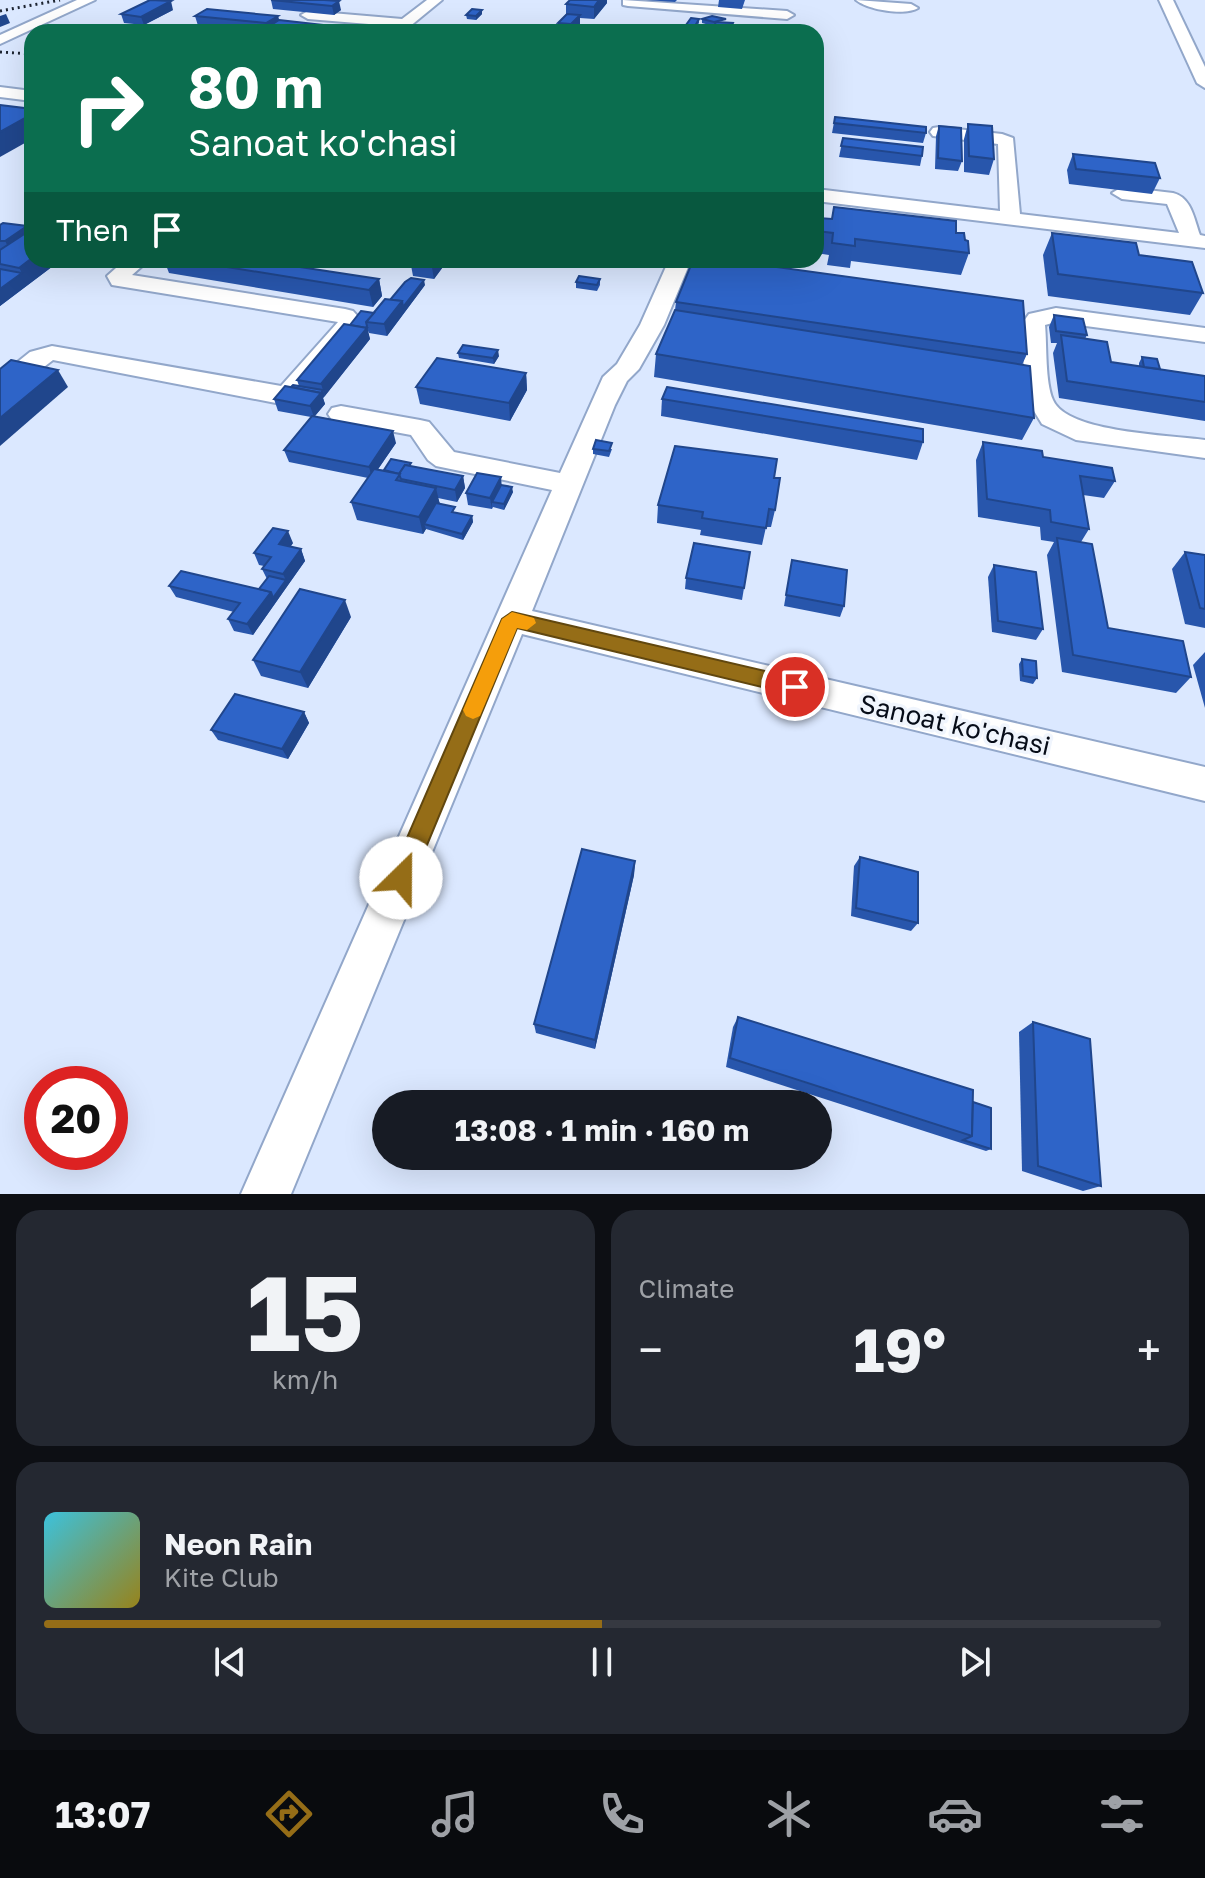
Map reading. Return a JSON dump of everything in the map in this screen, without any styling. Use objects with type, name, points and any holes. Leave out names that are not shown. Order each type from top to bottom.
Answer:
[{"type":"street","points":[[35,24],[88,0]]},
{"type":"street","points":[[404,24],[435,0]]},
{"type":"street","points":[[783,24],[793,0]]},
{"type":"street","points":[[863,0],[911,8]]},
{"type":"street","points":[[1166,0],[1205,83]]},
{"type":"street","points":[[628,2],[787,15]]},
{"type":"street","points":[[308,15],[371,24]]},
{"type":"street","points":[[0,40],[24,29]]},
{"type":"street","points":[[0,92],[24,95]]},
{"type":"street","points":[[939,132],[1007,142],[1010,218]]},
{"type":"street","points":[[1122,193],[1173,199],[1179,204],[1199,242]]},
{"type":"street","points":[[824,196],[1199,242]]},
{"type":"street","points":[[0,389],[39,357],[52,353],[276,395],[290,392],[351,322],[345,316],[120,280],[118,276],[128,268]]},
{"type":"street","points":[[266,1194],[602,405],[616,377],[627,369],[652,325],[677,268]]},
{"type":"street","points":[[1205,335],[1048,316],[1037,319],[1033,325],[1039,398],[1051,418],[1076,431],[1205,449]]},
{"type":"street","points":[[652,325],[682,330]]},
{"type":"street","points":[[1007,383],[1038,388]]},
{"type":"street","points":[[341,414],[420,428],[426,433],[436,455],[446,460],[568,484]]},
{"type":"street","name":"Sanoat ko'chasi","points":[[512,619],[1205,784]]},
{"type":"building","points":[[150,0],[171,1],[141,17],[121,14]]},
{"type":"building","points":[[271,0],[324,0],[339,1],[332,6]]},
{"type":"building","points":[[570,0],[599,0],[594,7],[566,4]]},
{"type":"building","points":[[207,9],[278,16],[266,23],[195,16]]},
{"type":"building","points":[[472,9],[482,10],[476,16],[466,15]]},
{"type":"building","points":[[567,14],[580,15],[571,24],[558,23]]},
{"type":"building","points":[[712,16],[726,19],[714,22],[702,19]]},
{"type":"building","points":[[691,18],[699,19],[696,24],[687,24]]},
{"type":"building","points":[[279,20],[314,24],[273,24]]},
{"type":"building","points":[[0,105],[24,108],[24,118],[0,132]]},
{"type":"building","points":[[835,117],[926,127],[926,133],[834,123]]},
{"type":"building","points":[[968,124],[992,126],[994,159],[969,156]]},
{"type":"building","points":[[939,126],[961,128],[962,161],[938,158]]},
{"type":"building","points":[[843,138],[923,147],[922,156],[841,146]]},
{"type":"building","points":[[1073,154],[1155,163],[1160,178],[1076,169]]},
{"type":"building","points":[[834,207],[956,221],[956,233],[964,233],[969,253],[855,239],[855,246],[832,243],[833,233],[824,232],[824,218],[832,219]]},
{"type":"building","points":[[0,225],[24,226],[24,228],[0,241]]},
{"type":"building","points":[[1052,233],[1136,243],[1139,255],[1192,262],[1203,293],[1058,274]]},
{"type":"building","points":[[24,234],[24,264],[19,268],[0,264],[0,250]]},
{"type":"building","points":[[233,268],[307,268],[379,279],[369,290]]},
{"type":"building","points":[[690,268],[784,268],[1023,301],[1027,354],[676,302]]},
{"type":"building","points":[[0,269],[22,273],[0,289]]},
{"type":"building","points":[[579,276],[600,279],[597,285],[576,282]]},
{"type":"building","points":[[411,278],[424,280],[403,307],[402,301],[390,300],[405,282]]},
{"type":"building","points":[[385,299],[402,301],[384,324],[366,322]]},
{"type":"building","points":[[675,310],[1030,366],[1034,418],[656,354]]},
{"type":"building","points":[[361,311],[374,313],[366,322],[366,328],[350,325]]},
{"type":"building","points":[[1054,315],[1083,319],[1087,335],[1056,331]]},
{"type":"building","points":[[344,324],[367,328],[321,384],[297,380]]},
{"type":"building","points":[[1061,335],[1107,342],[1111,362],[1205,376],[1205,402],[1067,381]]},
{"type":"building","points":[[463,345],[498,350],[493,358],[458,353]]},
{"type":"building","points":[[1142,357],[1157,359],[1160,369],[1144,367]]},
{"type":"building","points":[[437,358],[526,373],[509,403],[416,387]]},
{"type":"building","points":[[11,360],[58,370],[0,418],[0,369]]},
{"type":"building","points":[[285,386],[321,393],[310,406],[274,399]]},
{"type":"building","points":[[291,387],[323,390],[321,393]]},
{"type":"building","points":[[667,387],[923,429],[923,442],[662,399]]},
{"type":"building","points":[[312,416],[393,431],[369,467],[284,450]]},
{"type":"building","points":[[596,440],[612,443],[609,451],[593,449]]},
{"type":"building","points":[[983,442],[1042,451],[1043,457],[1112,468],[1115,481],[1080,476],[1089,529],[1051,522],[1050,510],[987,499]]},
{"type":"building","points":[[675,446],[777,459],[774,478],[780,478],[775,510],[769,509],[766,528],[702,518],[703,512],[658,505]]},
{"type":"building","points":[[391,459],[411,463],[405,465],[399,474],[384,470]]},
{"type":"building","points":[[405,465],[463,476],[455,490],[401,479],[399,474]]},
{"type":"building","points":[[374,469],[400,474],[396,480],[436,488],[419,517],[351,502]]},
{"type":"building","points":[[477,473],[501,477],[490,498],[466,493]]},
{"type":"building","points":[[501,485],[512,487],[504,504],[492,502]]},
{"type":"building","points":[[436,503],[455,507],[452,512],[472,516],[462,534],[424,524]]},
{"type":"building","points":[[273,528],[288,531],[279,544],[301,549],[283,574],[262,569],[271,557],[254,553]]},
{"type":"building","points":[[1057,538],[1092,544],[1108,628],[1183,641],[1191,677],[1073,655]]},
{"type":"building","points":[[694,543],[750,552],[744,588],[686,578]]},
{"type":"building","points":[[1185,552],[1205,555],[1205,609],[1200,608]]},
{"type":"building","points":[[792,560],[847,570],[844,606],[786,595]]},
{"type":"building","points":[[994,565],[1036,572],[1043,629],[998,621]]},
{"type":"building","points":[[181,571],[271,592],[247,624],[228,619],[240,603],[169,586]]},
{"type":"building","points":[[269,576],[286,580],[273,598],[271,592],[259,589]]},
{"type":"building","points":[[300,589],[345,600],[300,672],[253,660]]},
{"type":"building","points":[[1022,659],[1036,661],[1037,678],[1023,676]]},
{"type":"building","points":[[235,694],[304,712],[282,749],[211,730]]},
{"type":"building","points":[[582,849],[635,861],[595,1040],[534,1024]]},
{"type":"building","points":[[860,857],[918,872],[918,923],[856,908]]},
{"type":"building","points":[[738,1017],[973,1090],[972,1136],[832,1090],[730,1058]]},
{"type":"building","points":[[1033,1022],[1090,1039],[1101,1186],[1038,1166]]},
{"type":"building","points":[[973,1102],[991,1108],[991,1149],[963,1140],[972,1136]]},
{"type":"railway","points":[[0,11],[60,0]]},
{"type":"railway","points":[[0,52],[24,54]]},
{"type":"slow traffic","points":[[473,710],[512,619],[527,623]]},
{"type":"route","points":[[401,878],[512,619],[795,687]]}]
